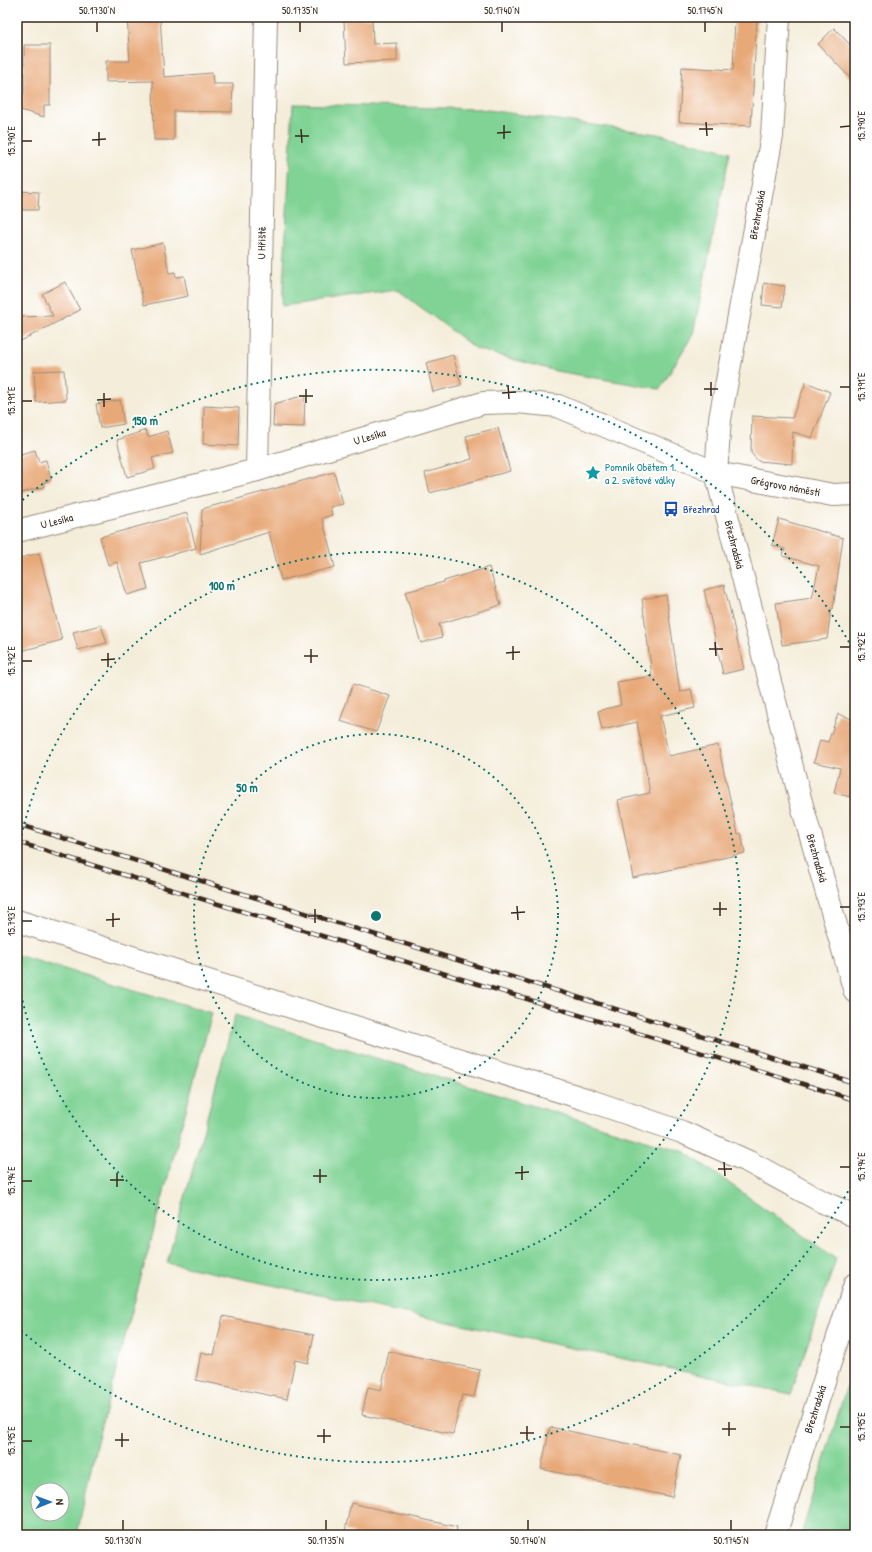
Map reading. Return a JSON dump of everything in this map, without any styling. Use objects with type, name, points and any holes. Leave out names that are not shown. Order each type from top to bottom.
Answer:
[{"type":"street","name":"U Hřiště","points":[[257,470],[266,17]]},
{"type":"street","name":"Březhradská","points":[[779,17],[772,136],[720,419],[716,473],[801,802],[855,992]]},
{"type":"street","name":"U Lesíka","points":[[17,531],[257,470],[483,402],[517,402],[558,406],[716,473]]},
{"type":"street","name":"Grégrovo náměstí","points":[[716,473],[833,495],[855,494]]},
{"type":"street","points":[[17,921],[585,1099],[682,1132],[749,1162],[823,1202],[855,1216]]},
{"type":"street","name":"Březhradská","points":[[775,1535],[855,1284]]},
{"type":"green space","points":[[293,104],[480,109],[657,134],[730,152],[693,334],[660,389],[556,371],[476,349],[398,290],[282,306]]},
{"type":"green space","points":[[17,955],[212,1013],[96,1445],[77,1535],[17,1535]]},
{"type":"green space","points":[[235,1015],[685,1152],[836,1259],[791,1394],[167,1263]]},
{"type":"green space","points":[[855,1359],[855,1535],[801,1535]]},
{"type":"building","points":[[127,17],[160,17],[164,77],[212,73],[213,84],[233,84],[232,112],[174,111],[174,140],[154,140],[153,81],[106,82],[106,61],[130,61]]},
{"type":"building","points":[[735,17],[757,17],[751,126],[679,122],[682,67],[733,70]]},
{"type":"building","points":[[372,18],[373,44],[397,43],[397,61],[346,63],[344,19]]},
{"type":"building","points":[[834,28],[855,50],[855,83],[818,44]]},
{"type":"building","points":[[24,45],[50,45],[50,105],[44,105],[44,117],[17,109],[17,94],[24,94]]},
{"type":"building","points":[[17,191],[39,192],[38,210],[17,210]]},
{"type":"building","points":[[163,243],[169,273],[175,272],[176,277],[184,276],[188,296],[144,305],[132,250]]},
{"type":"building","points":[[65,282],[80,310],[17,343],[17,317],[53,316],[42,294]]},
{"type":"building","points":[[764,283],[785,286],[782,307],[762,305]]},
{"type":"building","points":[[453,355],[461,385],[433,392],[426,363]]},
{"type":"building","points":[[64,370],[66,400],[36,402],[34,371]]},
{"type":"building","points":[[806,382],[830,392],[812,438],[793,432],[792,464],[758,461],[751,453],[752,416],[792,418]]},
{"type":"building","points":[[305,395],[304,427],[273,426],[274,404]]},
{"type":"building","points":[[120,400],[124,424],[100,428],[96,404]]},
{"type":"building","points":[[204,406],[239,408],[238,446],[203,444]]},
{"type":"building","points":[[498,428],[510,471],[430,493],[425,473],[472,459],[466,436]]},
{"type":"building","points":[[146,430],[148,437],[167,431],[173,453],[152,458],[155,469],[127,477],[117,440]]},
{"type":"building","points":[[35,450],[39,462],[46,460],[51,480],[44,482],[44,487],[17,494],[17,455]]},
{"type":"building","points":[[334,472],[343,504],[330,507],[332,515],[322,518],[335,567],[281,580],[269,532],[200,554],[202,509]]},
{"type":"building","points":[[187,513],[196,548],[141,563],[148,589],[127,595],[117,562],[108,565],[100,537]]},
{"type":"building","points":[[779,519],[843,538],[833,609],[831,609],[827,639],[782,645],[776,603],[812,598],[819,566],[783,556],[785,549],[772,545]]},
{"type":"building","points":[[39,553],[62,640],[21,651],[17,638],[17,559]]},
{"type":"building","points":[[489,567],[501,605],[439,624],[442,637],[421,643],[405,592],[444,582]]},
{"type":"building","points":[[724,585],[744,669],[723,674],[704,590]]},
{"type":"building","points":[[666,595],[680,692],[691,689],[695,708],[660,716],[669,756],[718,745],[738,834],[741,833],[745,853],[633,878],[618,800],[650,793],[637,722],[602,730],[598,711],[621,705],[617,682],[652,676],[642,599]]},
{"type":"building","points":[[101,625],[107,643],[78,650],[73,632]]},
{"type":"building","points":[[353,684],[390,696],[376,732],[340,721]]},
{"type":"building","points":[[838,714],[855,720],[855,798],[834,793],[840,768],[814,762],[820,740],[828,742]]},
{"type":"building","points":[[223,1316],[314,1335],[308,1363],[295,1360],[287,1399],[196,1380],[201,1352],[214,1355]]},
{"type":"building","points":[[389,1351],[480,1370],[474,1397],[462,1395],[453,1434],[362,1415],[368,1387],[381,1390]]},
{"type":"building","points":[[550,1427],[681,1455],[672,1497],[541,1469]]},
{"type":"building","points":[[351,1503],[457,1527],[456,1535],[352,1535],[353,1532],[345,1531]]},
{"type":"railway","points":[[17,824],[855,1083]]},
{"type":"railway","points":[[17,842],[855,1100]]},
{"type":"place","name":"Pomník Obětem 1. a 2. světové války","points":[[593,473]]},
{"type":"place","name":"Březhrad","points":[[671,509]]}]
